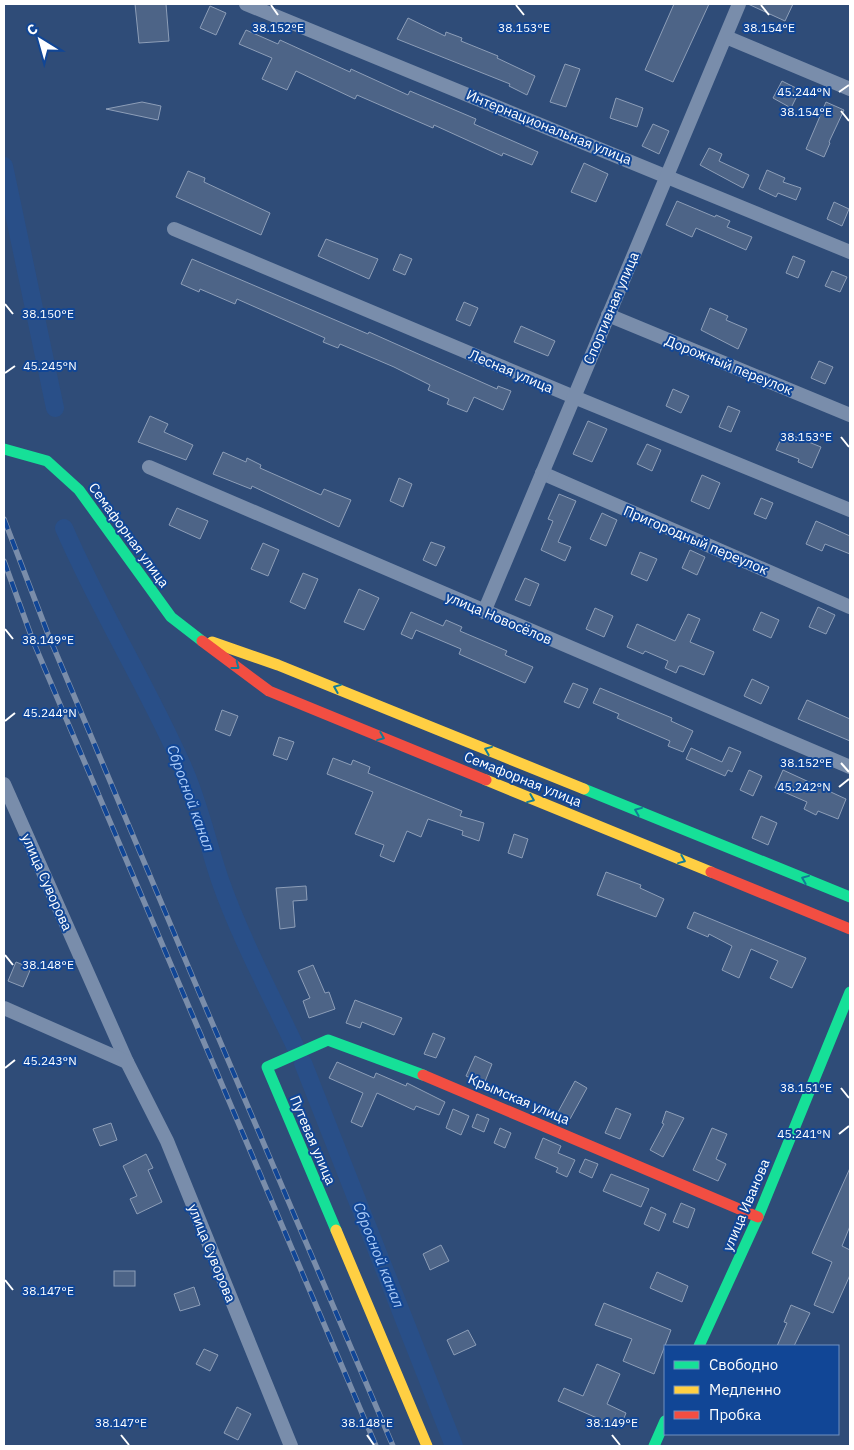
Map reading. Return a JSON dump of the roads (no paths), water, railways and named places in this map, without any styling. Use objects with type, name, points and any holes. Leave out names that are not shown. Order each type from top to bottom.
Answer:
[{"type":"street","name":"Интернациональная улица","points":[[246,4],[850,252]]},
{"type":"street","name":"Спортивная улица","points":[[484,612],[739,4]]},
{"type":"street","points":[[726,36],[850,89]]},
{"type":"street","name":"Лесная улица","points":[[174,230],[574,398],[850,510]]},
{"type":"street","name":"Дорожный переулок","points":[[608,315],[850,415]]},
{"type":"street","name":"Семафорная улица","points":[[4,449],[47,462],[79,490],[171,616],[268,691],[850,929]]},
{"type":"street","name":"улица Новосёлов","points":[[149,467],[484,612],[850,767]]},
{"type":"street","name":"Пригородный переулок","points":[[542,473],[850,607]]},
{"type":"street","name":"Семафорная улица","points":[[197,637],[278,664],[850,897]]},
{"type":"street","points":[[268,691],[259,677],[260,670],[278,664]]},
{"type":"street","name":"улица Суворова","points":[[4,784],[126,1062],[167,1142],[290,1446]]},
{"type":"street","name":"улица Иванова","points":[[700,1345],[845,1018],[850,992]]},
{"type":"street","points":[[4,1008],[126,1062]]},
{"type":"street","name":"Крымская улица","points":[[267,1067],[328,1040],[426,1076],[758,1217]]},
{"type":"street","name":"Путевая улица","points":[[267,1067],[427,1446]]},
{"type":"street","points":[[654,1446],[664,1423]]},
{"type":"waterway","name":"Сбросной канал","points":[[4,166],[55,408]]},
{"type":"waterway","name":"Сбросной канал","points":[[64,528],[92,588],[182,765],[193,793],[215,866],[236,922],[295,1046]]},
{"type":"waterway","name":"Сбросной канал","points":[[303,1063],[454,1446]]},
{"type":"railway","points":[[4,519],[48,634],[393,1446]]},
{"type":"railway","points":[[4,561],[33,641],[376,1446]]}]
